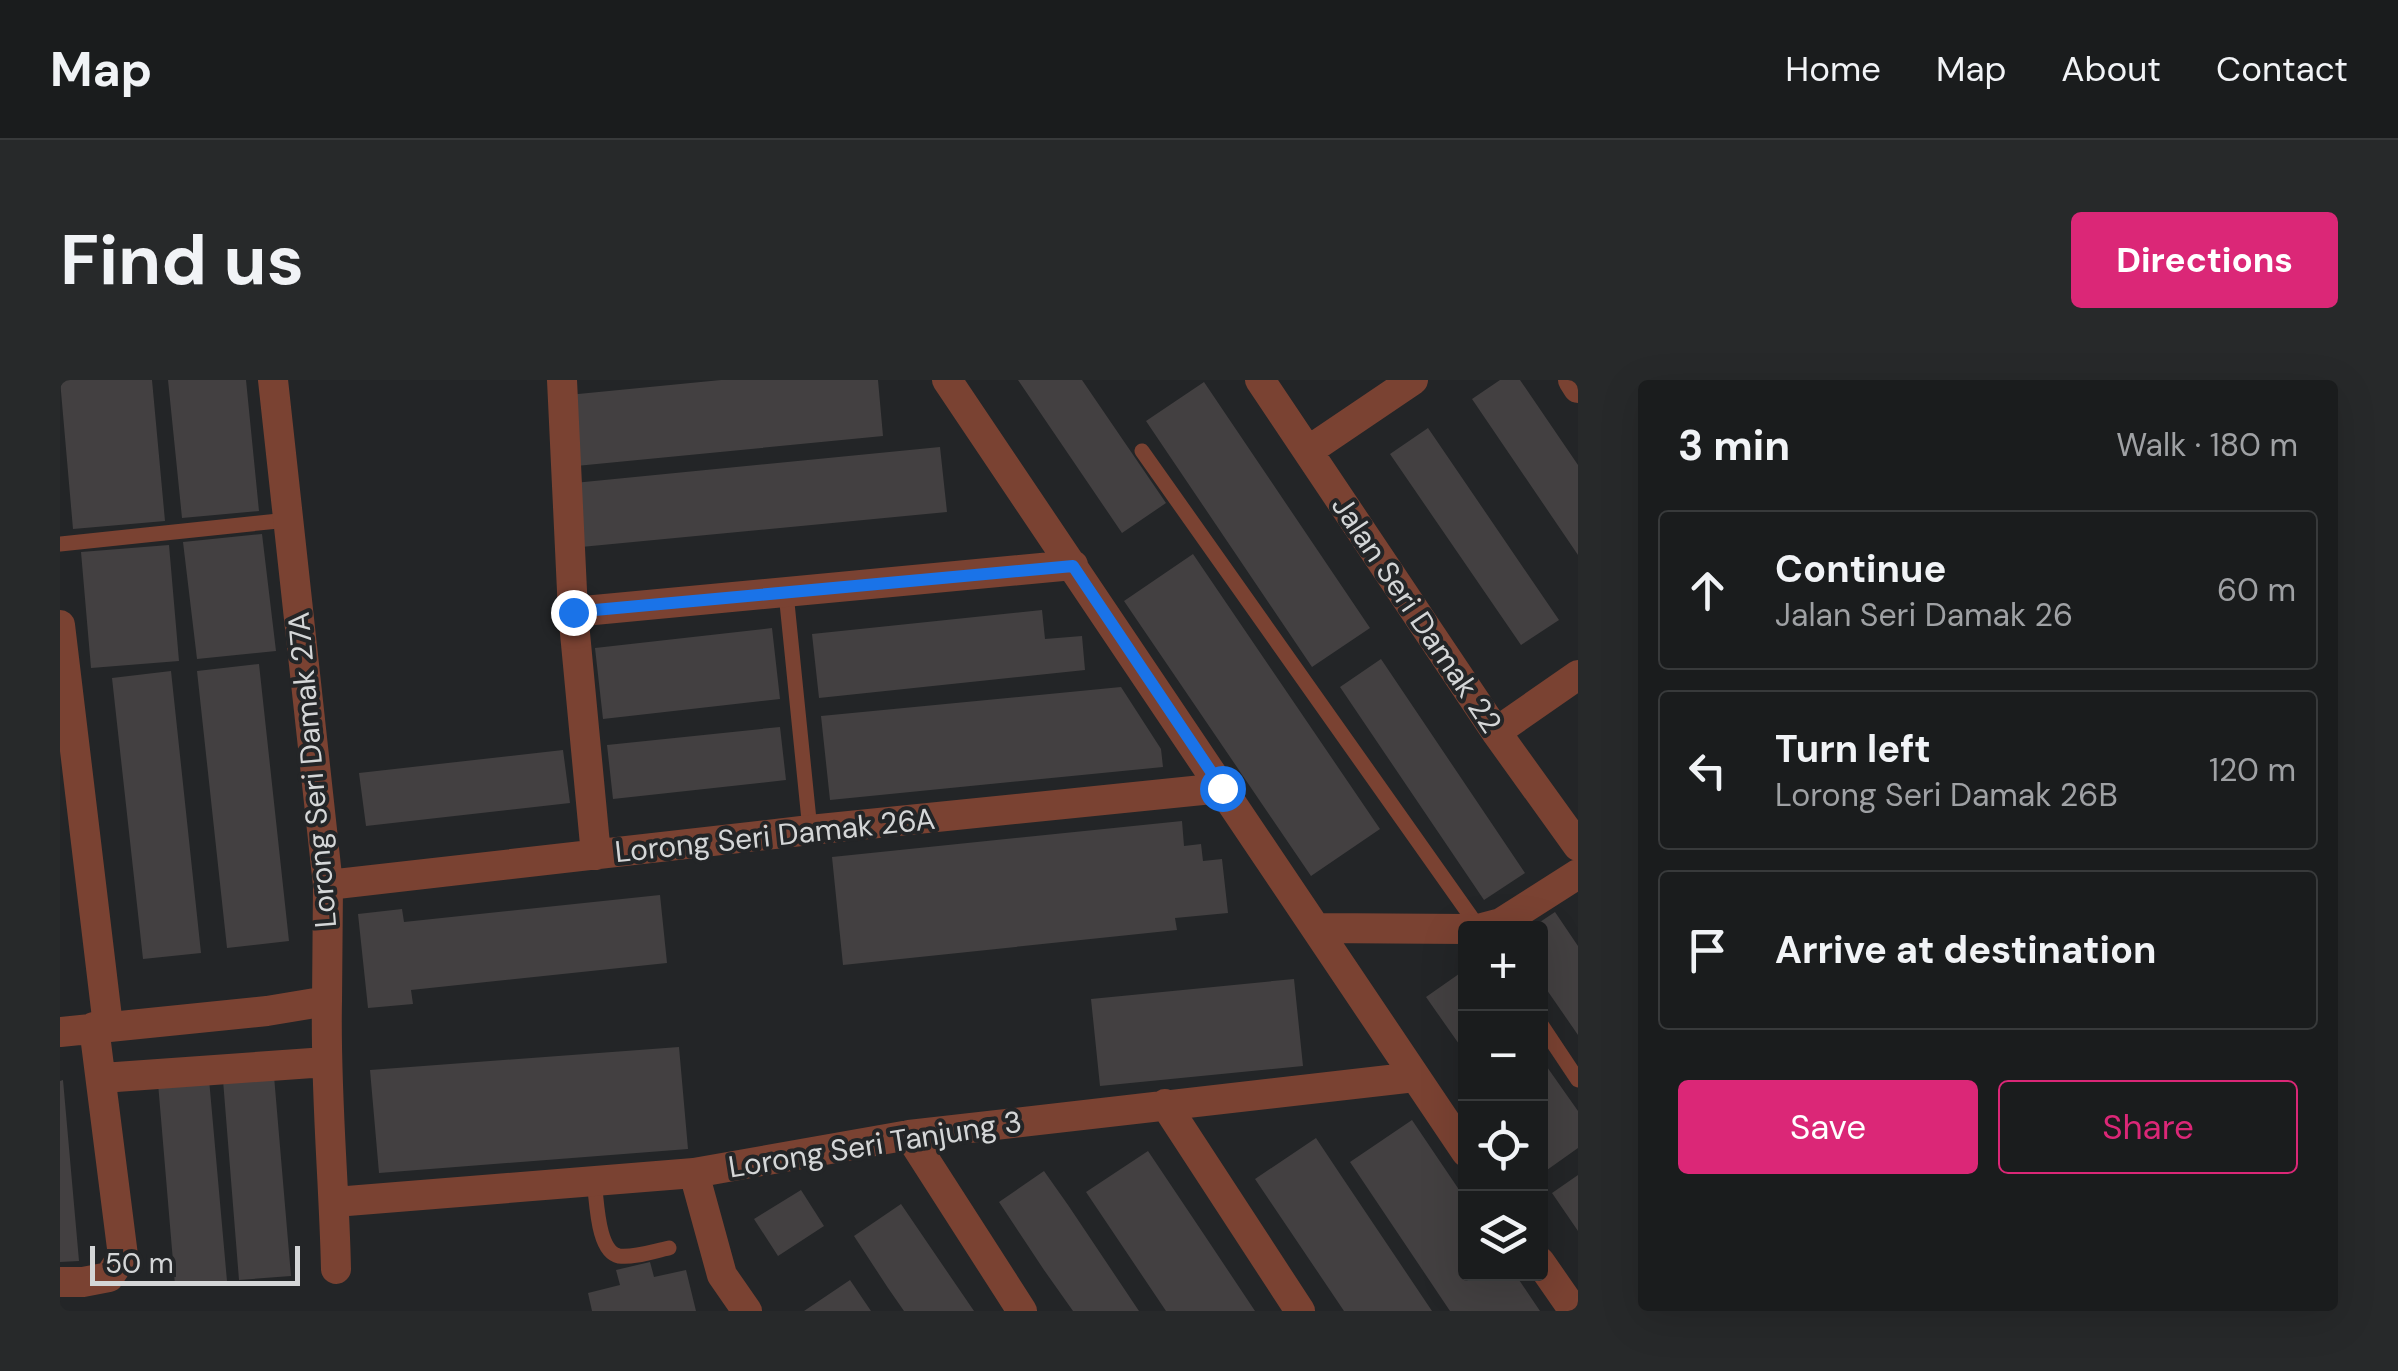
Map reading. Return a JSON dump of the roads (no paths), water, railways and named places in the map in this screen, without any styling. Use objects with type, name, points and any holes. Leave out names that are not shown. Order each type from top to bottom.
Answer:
[{"type":"street","name":"Lorong Seri Damak 27A","points":[[272,380],[328,885],[326,1062],[336,1268]]},
{"type":"street","points":[[562,380],[573,612],[596,854]]},
{"type":"street","points":[[947,380],[1458,1140]]},
{"type":"street","name":"Jalan Seri Damak 22","points":[[1260,380],[1496,732],[1574,833]]},
{"type":"street","points":[[1308,451],[1413,380]]},
{"type":"street","points":[[1572,380],[1578,388]]},
{"type":"street","points":[[573,612],[1073,566]]},
{"type":"street","points":[[60,625],[101,1026],[102,1078],[123,1256],[109,1278],[60,1282]]},
{"type":"street","points":[[1496,732],[1578,675]]},
{"type":"street","name":"Lorong Seri Damak 26A","points":[[328,885],[1222,788]]},
{"type":"street","points":[[1503,921],[1578,874]]},
{"type":"street","points":[[1316,928],[1458,929]]},
{"type":"street","points":[[60,1032],[267,1011],[327,1001]]},
{"type":"street","points":[[102,1078],[326,1062]]},
{"type":"street","name":"Lorong Seri Tanjung 3","points":[[335,1202],[694,1173],[910,1135],[1414,1077]]},
{"type":"street","points":[[1165,1104],[1300,1311]]},
{"type":"street","points":[[910,1135],[1022,1311]]},
{"type":"street","points":[[694,1173],[722,1274],[746,1311]]},
{"type":"street","points":[[1548,1274],[1574,1311]]},
{"type":"lane","points":[[1142,450],[1475,921]]},
{"type":"lane","points":[[60,544],[288,520]]},
{"type":"lane","points":[[786,592],[810,830]]},
{"type":"lane","points":[[1548,1034],[1578,1080]]},
{"type":"lane","points":[[594,1181],[609,1252],[622,1256],[669,1248]]}]
